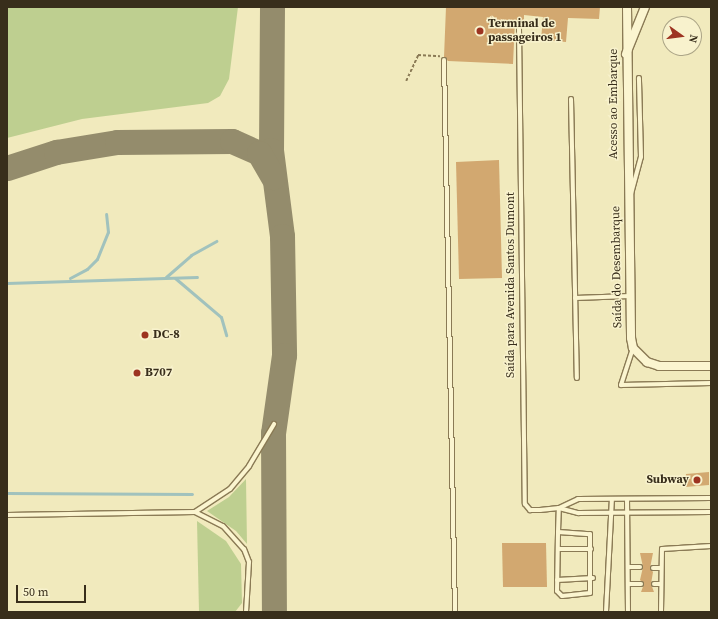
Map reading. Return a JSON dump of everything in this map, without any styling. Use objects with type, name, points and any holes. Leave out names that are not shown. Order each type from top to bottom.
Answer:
[{"type":"street","name":"Acesso ao Embarque","points":[[627,7],[625,56],[628,201]]},
{"type":"street","points":[[625,56],[646,7]]},
{"type":"street","name":"Saída do Desembarque","points":[[628,201],[630,296],[633,348]]},
{"type":"street","points":[[633,348],[647,362],[659,366],[711,366]]},
{"type":"lane","name":"Saída para Avenida Santos Dumont","points":[[519,29],[523,493],[530,510],[559,508]]},
{"type":"lane","points":[[444,60],[455,612]]},
{"type":"lane","name":"Saída do Desembarque","points":[[628,201],[637,181],[641,157],[639,78]]},
{"type":"lane","points":[[571,99],[577,378]]},
{"type":"lane","points":[[575,298],[630,296]]},
{"type":"lane","points":[[633,348],[621,385],[711,383]]},
{"type":"lane","points":[[195,512],[230,489],[249,466],[274,424]]},
{"type":"lane","points":[[559,508],[578,499],[711,498]]},
{"type":"lane","points":[[606,612],[609,513],[612,499]]},
{"type":"lane","points":[[627,499],[628,612]]},
{"type":"lane","points":[[559,508],[578,513],[711,512]]},
{"type":"lane","points":[[558,532],[587,532],[591,550],[593,589],[586,595],[559,595],[557,580],[558,532],[559,508]]},
{"type":"lane","points":[[7,515],[195,512],[223,526],[244,549],[249,562],[246,612]]},
{"type":"lane","points":[[661,612],[661,568],[666,546],[711,546]]},
{"type":"lane","points":[[558,549],[591,550]]},
{"type":"lane","points":[[628,567],[640,567]]},
{"type":"lane","points":[[653,568],[661,568]]},
{"type":"lane","points":[[557,580],[593,578]]},
{"type":"lane","points":[[628,584],[641,584]]},
{"type":"lane","points":[[654,584],[660,584]]},
{"type":"path","points":[[406,81],[418,55],[436,56]]},
{"type":"green space","points":[[7,7],[238,7],[229,79],[220,96],[208,103],[82,119],[7,138]]},
{"type":"green space","points":[[246,479],[247,544],[236,531],[207,511],[229,497]]},
{"type":"green space","points":[[197,521],[226,541],[241,564],[242,603],[235,612],[199,612]]},
{"type":"building","name":"Terminal de passageiros 1","points":[[446,7],[600,7],[599,19],[568,18],[566,42],[541,40],[543,17],[524,15],[524,22],[515,21],[513,64],[448,61],[444,57]]},
{"type":"building","points":[[499,160],[502,278],[459,279],[456,162]]},
{"type":"building","name":"Subway","points":[[709,472],[709,485],[685,487],[686,474]]},
{"type":"building","points":[[502,543],[546,543],[547,587],[503,587]]},
{"type":"building","points":[[640,553],[653,553],[650,568],[653,572],[651,584],[654,592],[641,592],[644,584],[640,580],[643,567]]},
{"type":"waterway","points":[[70,278],[87,269],[97,259],[108,232],[106,214]]},
{"type":"waterway","points":[[166,277],[191,255],[216,241]]},
{"type":"waterway","points":[[7,283],[197,277]]},
{"type":"waterway","points":[[175,278],[221,317],[226,335]]},
{"type":"waterway","points":[[7,493],[192,494]]},
{"type":"taxiway","points":[[272,7],[271,150],[282,236],[284,355],[273,433],[274,612]]},
{"type":"taxiway","points":[[7,168],[56,152],[117,142],[232,141],[259,153],[273,177]]},
{"type":"place","name":"Terminal de passageiros 1","points":[[480,31]]},
{"type":"place","name":"DC-8","points":[[145,335]]},
{"type":"place","name":"B707","points":[[137,373]]},
{"type":"place","name":"Subway","points":[[697,480]]}]
